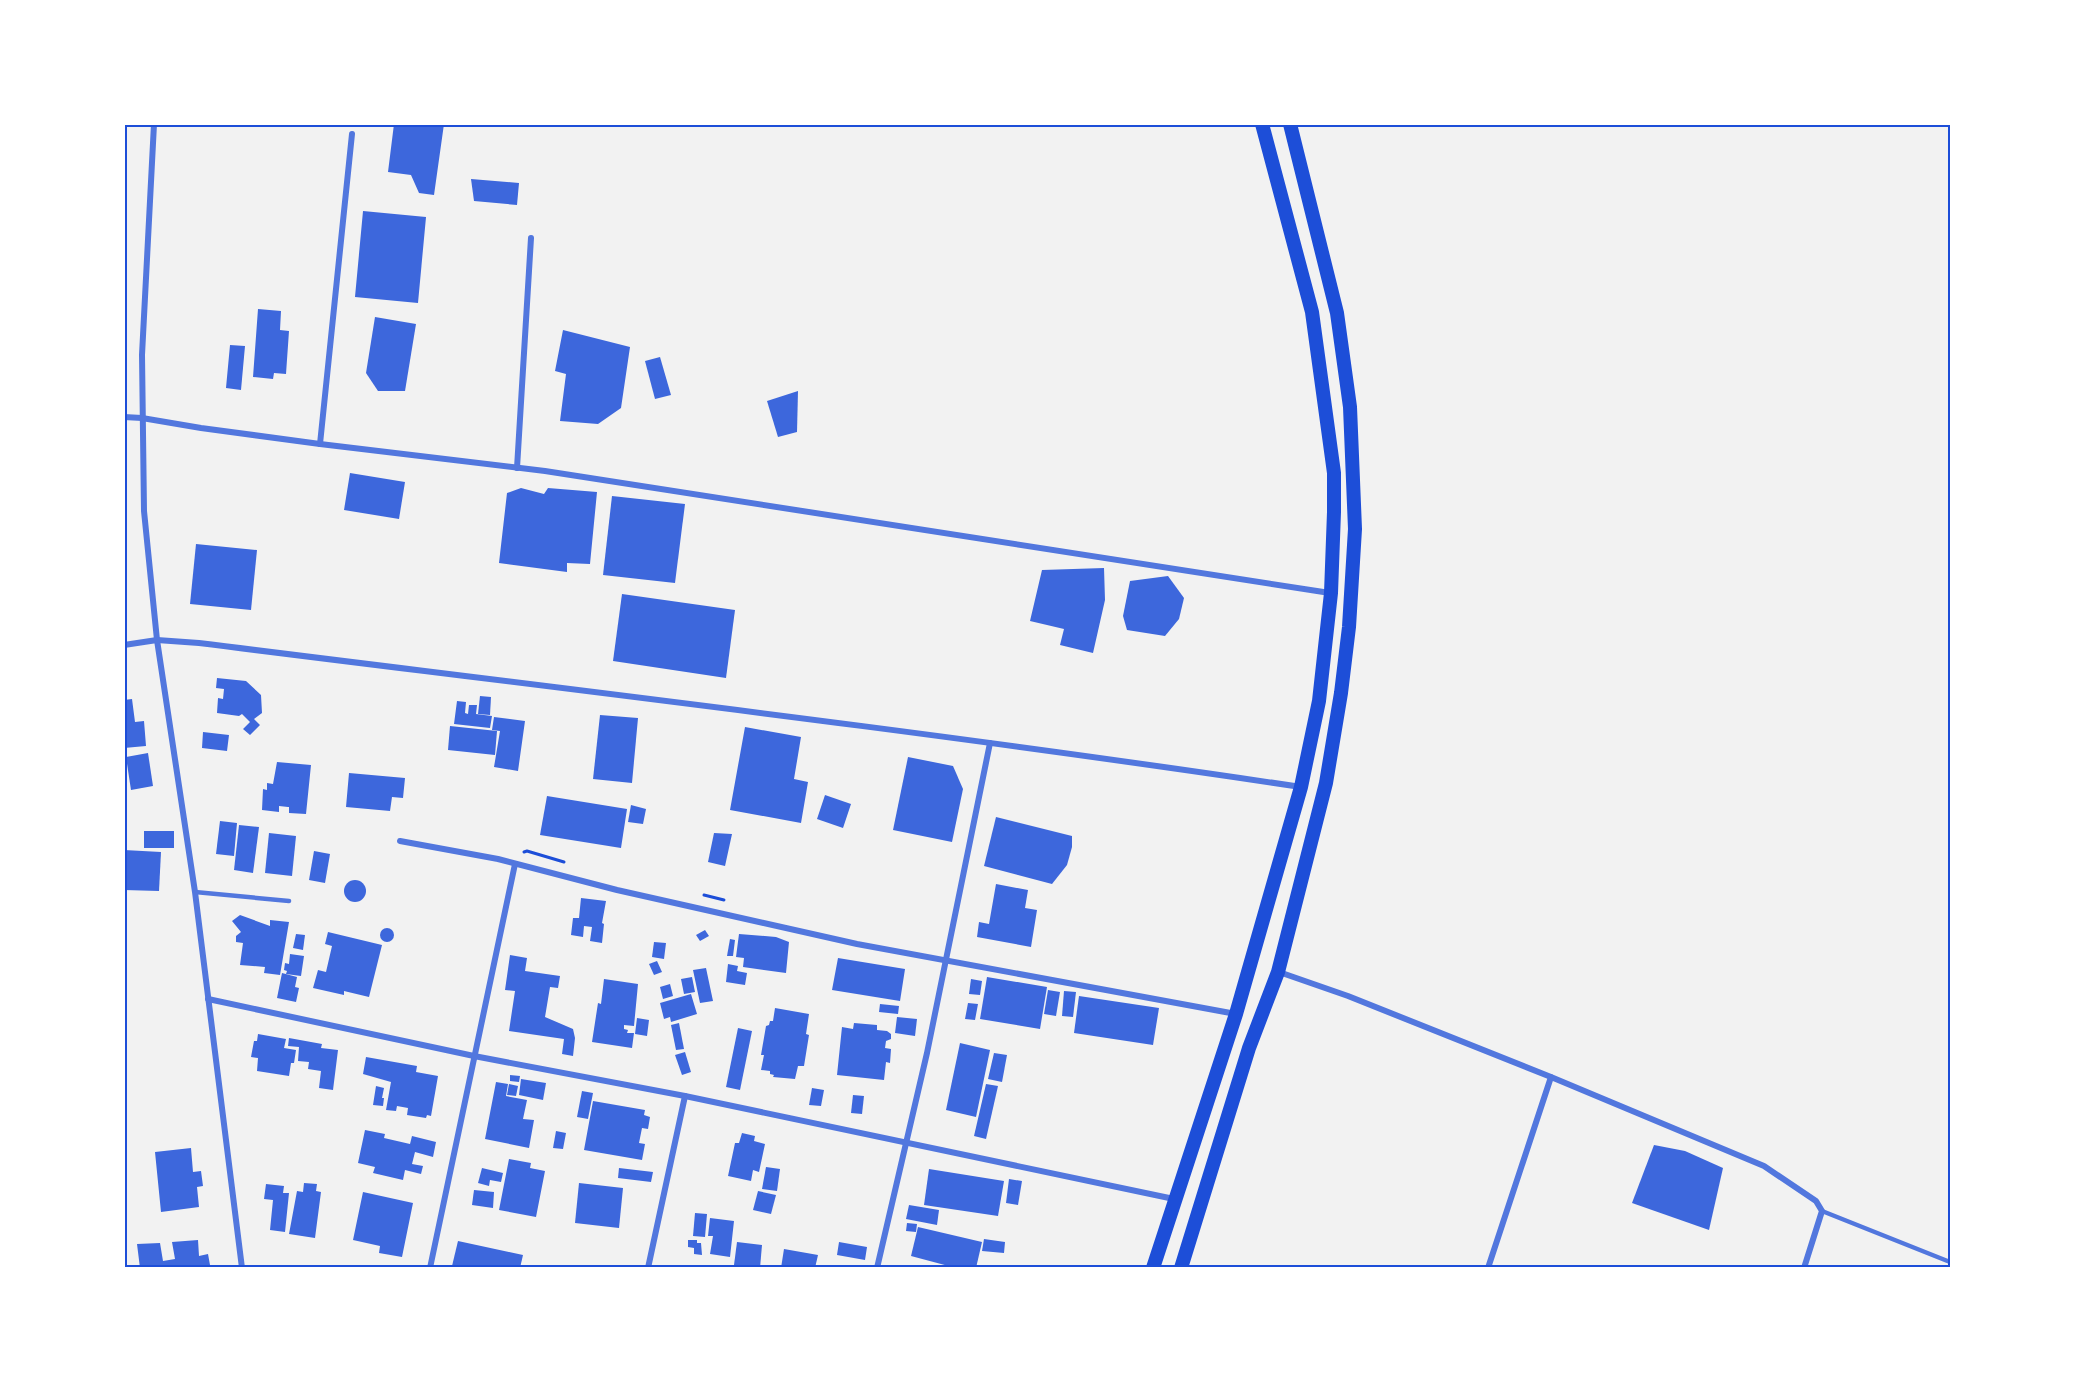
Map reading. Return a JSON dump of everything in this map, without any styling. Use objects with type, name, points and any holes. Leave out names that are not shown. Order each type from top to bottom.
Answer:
[{"type":"main road","points":[[1153,1268],[1236,1014],[1301,787],[1319,701],[1331,593],[1334,473],[1317,336],[1262,124]]},
{"type":"main road","points":[[1181,1268],[1249,1048],[1278,972],[1326,783],[1341,693],[1350,619],[1355,529],[1350,407],[1341,336],[1290,124]]},
{"type":"street","points":[[154,124],[142,355],[144,511],[157,640],[195,892],[242,1268]]},
{"type":"street","points":[[320,444],[352,134]]},
{"type":"street","points":[[517,468],[531,238]]},
{"type":"street","points":[[124,417],[517,468],[1331,593]]},
{"type":"street","points":[[124,645],[157,640],[199,643],[790,716],[1107,758],[1301,787]]},
{"type":"street","points":[[877,1268],[907,1143],[990,743]]},
{"type":"street","points":[[400,842],[515,864],[772,927],[1236,1014]]},
{"type":"street","points":[[430,1268],[515,864]]},
{"type":"street","points":[[1278,972],[1348,996],[1551,1077],[1764,1166],[1816,1201],[1822,1211],[1804,1268]]},
{"type":"street","points":[[208,999],[474,1056],[685,1096],[1174,1199]]},
{"type":"street","points":[[1488,1268],[1551,1077]]},
{"type":"street","points":[[648,1268],[685,1096]]},
{"type":"lane","points":[[195,892],[289,901]]},
{"type":"lane","points":[[1822,1211],[1950,1262]]},
{"type":"building","points":[[394,124],[444,124],[434,195],[419,193],[411,175],[388,172]]},
{"type":"building","points":[[471,179],[519,183],[517,205],[474,201]]},
{"type":"building","points":[[363,211],[426,217],[418,303],[355,297]]},
{"type":"building","points":[[258,309],[281,311],[280,330],[289,331],[286,374],[274,373],[273,379],[253,377]]},
{"type":"building","points":[[375,317],[416,324],[405,391],[378,391],[366,373]]},
{"type":"building","points":[[563,330],[630,347],[621,408],[598,424],[560,421],[566,374],[555,371]]},
{"type":"building","points":[[230,345],[245,346],[241,390],[226,388]]},
{"type":"building","points":[[660,357],[671,395],[655,399],[645,361]]},
{"type":"building","points":[[798,391],[797,432],[778,437],[767,401]]},
{"type":"building","points":[[350,473],[405,482],[399,519],[344,510]]},
{"type":"building","points":[[521,488],[544,494],[548,488],[597,492],[590,564],[567,563],[567,572],[499,563],[507,493]]},
{"type":"building","points":[[612,496],[685,504],[675,583],[603,575]]},
{"type":"building","points":[[196,544],[257,550],[251,610],[190,604]]},
{"type":"building","points":[[1104,568],[1105,600],[1093,653],[1060,645],[1064,629],[1030,621],[1042,570]]},
{"type":"building","points":[[1168,576],[1184,598],[1179,619],[1165,636],[1127,630],[1123,616],[1130,581]]},
{"type":"building","points":[[622,594],[735,610],[726,678],[613,661]]},
{"type":"building","points":[[217,678],[246,681],[261,695],[262,713],[254,719],[260,725],[250,735],[243,729],[250,722],[242,714],[239,716],[217,713],[218,698],[223,699],[224,689],[216,688]]},
{"type":"building","points":[[480,696],[491,697],[490,715],[478,714]]},
{"type":"building","points":[[132,699],[135,722],[144,721],[146,746],[124,748],[124,700]]},
{"type":"building","points":[[457,701],[466,702],[465,713],[468,714],[469,705],[477,705],[476,714],[492,716],[490,728],[454,724]]},
{"type":"building","points":[[600,715],[638,718],[632,783],[593,779]]},
{"type":"building","points":[[494,717],[525,721],[518,771],[494,767],[500,731],[492,730]]},
{"type":"building","points":[[450,726],[497,731],[495,755],[448,750]]},
{"type":"building","points":[[745,727],[801,737],[794,779],[808,782],[801,823],[730,810]]},
{"type":"building","points":[[203,732],[229,735],[227,751],[202,748]]},
{"type":"building","points":[[148,753],[153,786],[131,790],[126,757]]},
{"type":"building","points":[[908,757],[953,766],[963,789],[952,842],[893,830]]},
{"type":"building","points":[[277,762],[311,765],[306,814],[289,813],[289,807],[279,806],[279,812],[262,810],[263,789],[267,790],[267,783],[273,784]]},
{"type":"building","points":[[349,773],[405,778],[403,798],[392,797],[390,811],[346,807]]},
{"type":"building","points":[[825,795],[851,804],[843,828],[817,819]]},
{"type":"building","points":[[547,796],[627,809],[621,848],[540,835]]},
{"type":"building","points":[[631,805],[646,809],[643,824],[628,822]]},
{"type":"building","points":[[996,817],[1072,836],[1072,847],[1067,865],[1052,884],[984,866]]},
{"type":"building","points":[[220,821],[237,823],[234,856],[216,854]]},
{"type":"building","points":[[239,825],[259,827],[253,873],[234,870]]},
{"type":"building","points":[[144,831],[174,831],[174,848],[144,848]]},
{"type":"building","points":[[269,833],[296,836],[292,876],[265,873]]},
{"type":"building","points":[[714,833],[732,834],[725,866],[708,862]]},
{"type":"building","points":[[124,850],[161,852],[159,891],[124,890]]},
{"type":"building","points":[[314,851],[330,854],[325,883],[309,880]]},
{"type":"building","points":[[355,880],[363,883],[366,891],[363,899],[355,902],[347,899],[344,891],[347,883]]},
{"type":"building","points":[[996,884],[1028,890],[1025,908],[1037,910],[1031,947],[977,937],[979,922],[989,924]]},
{"type":"building","points":[[581,898],[606,901],[602,923],[604,924],[602,943],[590,941],[592,927],[584,926],[583,937],[571,935],[573,918],[579,918]]},
{"type":"building","points":[[240,915],[270,926],[270,920],[289,922],[280,975],[264,973],[265,967],[240,965],[243,943],[236,942],[236,936],[241,932],[232,921]]},
{"type":"building","points":[[384,928],[390,928],[394,935],[390,942],[384,942],[380,938],[380,932]]},
{"type":"building","points":[[705,930],[709,936],[700,941],[696,935]]},
{"type":"building","points":[[328,932],[382,945],[369,997],[344,991],[344,995],[313,988],[318,970],[326,972],[332,946],[325,944]]},
{"type":"building","points":[[296,934],[305,935],[303,950],[293,948]]},
{"type":"building","points":[[739,934],[776,937],[789,942],[786,973],[743,967],[744,958],[736,957]]},
{"type":"building","points":[[730,939],[735,940],[733,956],[727,956]]},
{"type":"building","points":[[654,942],[666,943],[664,959],[652,957]]},
{"type":"building","points":[[290,954],[304,956],[301,976],[286,974],[287,971],[284,970],[285,963],[289,964]]},
{"type":"building","points":[[510,955],[527,958],[525,971],[560,976],[558,988],[550,987],[545,1017],[573,1029],[575,1038],[573,1056],[562,1054],[564,1039],[509,1031],[515,991],[505,990]]},
{"type":"building","points":[[838,958],[905,969],[900,1001],[832,990]]},
{"type":"building","points":[[657,961],[662,972],[654,975],[649,964]]},
{"type":"building","points":[[728,964],[738,966],[737,971],[747,973],[745,985],[726,982]]},
{"type":"building","points":[[706,968],[713,1001],[700,1003],[693,970]]},
{"type":"building","points":[[282,973],[297,977],[295,987],[299,988],[296,1002],[277,998]]},
{"type":"building","points":[[692,977],[695,992],[684,994],[681,979]]},
{"type":"building","points":[[987,977],[1047,987],[1040,1029],[980,1019]]},
{"type":"building","points":[[604,979],[638,984],[634,1026],[624,1025],[624,1029],[628,1030],[627,1033],[634,1033],[632,1048],[592,1042]]},
{"type":"building","points":[[971,979],[982,981],[980,995],[969,994]]},
{"type":"building","points":[[670,984],[673,996],[663,999],[660,987]]},
{"type":"building","points":[[1048,990],[1060,992],[1056,1016],[1044,1014]]},
{"type":"building","points":[[1064,991],[1076,992],[1073,1017],[1062,1016]]},
{"type":"building","points":[[691,994],[697,1014],[671,1022],[670,1017],[664,1019],[660,1003]]},
{"type":"building","points":[[1079,996],[1159,1008],[1153,1045],[1074,1033]]},
{"type":"building","points":[[968,1003],[978,1004],[975,1020],[965,1019]]},
{"type":"building","points":[[880,1004],[899,1006],[898,1014],[879,1012]]},
{"type":"building","points":[[775,1008],[809,1014],[806,1034],[809,1035],[804,1066],[798,1066],[795,1079],[773,1077],[770,1071],[761,1070],[766,1026],[773,1021]]},
{"type":"building","points":[[897,1017],[917,1019],[915,1036],[895,1033]]},
{"type":"building","points":[[637,1018],[649,1020],[647,1036],[635,1034]]},
{"type":"building","points":[[679,1023],[684,1049],[676,1050],[671,1025]]},
{"type":"building","points":[[854,1023],[877,1025],[877,1030],[891,1034],[891,1039],[886,1041],[885,1048],[891,1049],[890,1063],[886,1062],[884,1080],[837,1075],[842,1027],[853,1029]]},
{"type":"building","points":[[738,1028],[752,1031],[740,1090],[726,1087]]},
{"type":"building","points":[[258,1034],[286,1039],[284,1048],[296,1050],[289,1076],[257,1071],[258,1058],[251,1057]]},
{"type":"building","points":[[289,1038],[322,1044],[321,1048],[338,1050],[333,1090],[319,1088],[321,1071],[308,1069],[309,1062],[298,1061],[299,1047],[288,1046]]},
{"type":"building","points":[[960,1043],[990,1050],[976,1117],[946,1110]]},
{"type":"building","points":[[685,1052],[691,1072],[682,1075],[675,1055]]},
{"type":"building","points":[[994,1053],[1007,1055],[1002,1082],[988,1079]]},
{"type":"building","points":[[366,1057],[417,1066],[416,1072],[438,1076],[431,1116],[427,1115],[426,1118],[407,1115],[408,1108],[397,1106],[396,1111],[386,1110],[391,1082],[363,1074]]},
{"type":"building","points":[[510,1075],[520,1076],[519,1082],[510,1081]]},
{"type":"building","points":[[521,1079],[546,1083],[543,1100],[519,1095]]},
{"type":"building","points":[[496,1082],[508,1084],[506,1096],[527,1100],[523,1119],[534,1120],[529,1148],[485,1139]]},
{"type":"building","points":[[509,1084],[518,1086],[516,1096],[507,1095]]},
{"type":"building","points":[[986,1084],[998,1086],[986,1139],[974,1136]]},
{"type":"building","points":[[376,1086],[384,1088],[383,1106],[373,1105]]},
{"type":"building","points":[[812,1088],[824,1090],[821,1106],[809,1105]]},
{"type":"building","points":[[582,1091],[593,1093],[588,1119],[577,1117]]},
{"type":"building","points":[[853,1095],[864,1096],[862,1114],[851,1113]]},
{"type":"building","points":[[593,1101],[645,1110],[644,1115],[650,1117],[648,1129],[642,1128],[639,1143],[645,1144],[642,1160],[584,1150]]},
{"type":"building","points":[[365,1130],[385,1134],[384,1138],[410,1144],[412,1136],[436,1142],[433,1157],[415,1152],[412,1164],[423,1166],[421,1174],[405,1170],[403,1180],[373,1173],[375,1167],[358,1163]]},
{"type":"building","points":[[556,1131],[566,1133],[563,1149],[553,1148]]},
{"type":"building","points":[[742,1133],[755,1136],[754,1141],[765,1144],[759,1172],[753,1170],[751,1181],[728,1176],[735,1143],[739,1143]]},
{"type":"building","points":[[1654,1145],[1685,1151],[1723,1168],[1709,1230],[1632,1203]]},
{"type":"building","points":[[191,1148],[193,1172],[201,1171],[203,1186],[197,1187],[199,1207],[161,1212],[155,1152]]},
{"type":"building","points":[[509,1159],[531,1163],[530,1168],[545,1171],[536,1217],[499,1210]]},
{"type":"building","points":[[766,1167],[780,1169],[777,1191],[762,1189]]},
{"type":"building","points":[[482,1168],[503,1173],[501,1182],[490,1180],[489,1186],[478,1183]]},
{"type":"building","points":[[619,1168],[653,1172],[651,1182],[618,1178]]},
{"type":"building","points":[[929,1169],[1004,1181],[998,1216],[924,1205]]},
{"type":"building","points":[[1009,1179],[1022,1181],[1018,1205],[1006,1203]]},
{"type":"building","points":[[304,1183],[317,1184],[316,1191],[321,1192],[315,1238],[289,1234],[297,1191],[303,1192]]},
{"type":"building","points":[[579,1183],[623,1188],[619,1228],[575,1223]]},
{"type":"building","points":[[266,1184],[284,1186],[283,1193],[289,1193],[285,1232],[270,1230],[273,1200],[264,1199]]},
{"type":"building","points":[[474,1190],[494,1192],[493,1208],[472,1205]]},
{"type":"building","points":[[758,1191],[776,1195],[771,1214],[753,1210]]},
{"type":"building","points":[[363,1192],[413,1203],[402,1257],[379,1253],[380,1246],[353,1240]]},
{"type":"building","points":[[909,1205],[939,1210],[937,1225],[906,1219]]},
{"type":"building","points":[[695,1213],[707,1214],[705,1237],[693,1236]]},
{"type":"building","points":[[710,1218],[734,1221],[730,1257],[710,1254],[713,1236],[708,1236]]},
{"type":"building","points":[[907,1223],[917,1224],[916,1232],[906,1231]]},
{"type":"building","points":[[918,1227],[982,1242],[976,1268],[956,1268],[911,1256]]},
{"type":"building","points":[[984,1239],[1005,1242],[1004,1253],[982,1251]]},
{"type":"building","points":[[198,1240],[199,1256],[208,1254],[210,1265],[205,1265],[206,1268],[140,1268],[137,1244],[160,1243],[163,1261],[175,1259],[172,1242]]},
{"type":"building","points":[[688,1240],[697,1240],[697,1243],[701,1243],[702,1255],[694,1254],[694,1248],[688,1247]]},
{"type":"building","points":[[458,1241],[523,1255],[520,1268],[452,1266]]},
{"type":"building","points":[[737,1242],[762,1245],[760,1268],[734,1265]]},
{"type":"building","points":[[839,1242],[867,1247],[865,1260],[837,1255]]},
{"type":"building","points":[[784,1249],[818,1255],[815,1268],[781,1268]]}]
